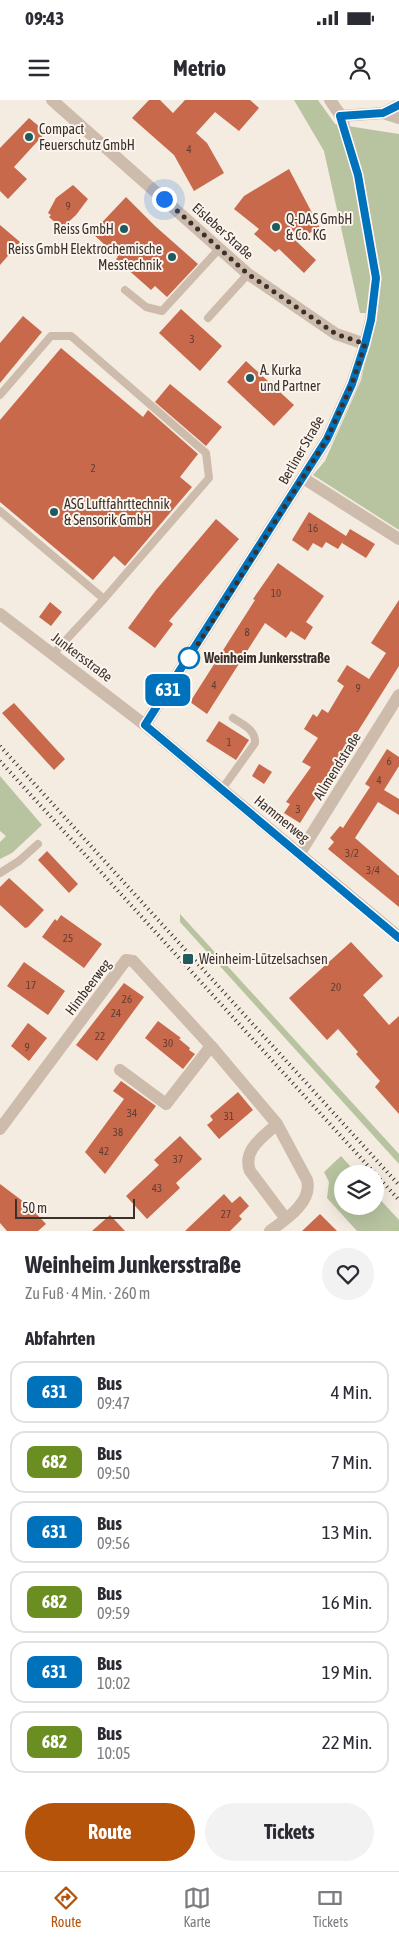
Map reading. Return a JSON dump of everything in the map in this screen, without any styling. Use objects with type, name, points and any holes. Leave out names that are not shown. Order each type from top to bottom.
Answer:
[{"type":"street","name":"Eisleber Straße","points":[[52,100],[248,274],[336,334],[365,344]]},
{"type":"street","name":"Berliner Straße","points":[[145,725],[303,478],[330,431],[352,384],[365,344],[371,320],[376,278],[358,175],[340,116],[330,100]]},
{"type":"street","points":[[383,113],[399,105]]},
{"type":"street","points":[[340,116],[383,113],[399,118]]},
{"type":"street","points":[[303,478],[399,539]]},
{"type":"street","name":"Junkersstraße","points":[[0,614],[145,725]]},
{"type":"street","name":"Allmendstraße","points":[[300,853],[399,695]]},
{"type":"street","name":"Hammerweg","points":[[145,725],[300,853],[399,938]]},
{"type":"street","name":"Himbeerweg","points":[[0,1129],[126,960],[133,961],[211,1046],[276,1124],[308,1185],[307,1194],[301,1204],[270,1231]]},
{"type":"street","points":[[120,1070],[166,1104],[211,1046]]},
{"type":"street","points":[[276,1124],[252,1148],[247,1164],[250,1171],[286,1219]]},
{"type":"lane","points":[[125,290],[146,307],[162,311],[219,249]]},
{"type":"lane","points":[[208,318],[248,274]]},
{"type":"lane","points":[[0,395],[50,336],[71,336],[206,453],[209,478],[104,599],[53,654]]},
{"type":"lane","points":[[0,511],[104,599]]},
{"type":"lane","points":[[222,789],[255,742],[252,732],[233,718]]},
{"type":"lane","points":[[0,873],[19,861],[38,844]]},
{"type":"green space","points":[[294,100],[318,100],[335,124],[399,134],[399,530],[313,475],[325,461],[361,380],[376,313],[360,313],[324,151]]},
{"type":"green space","points":[[0,776],[42,825],[12,853],[0,859],[0,842],[6,836],[0,831]]},
{"type":"green space","points":[[180,914],[399,1154],[399,1164],[180,922]]},
{"type":"green space","points":[[341,1156],[349,1165],[334,1165],[334,1206],[327,1198],[329,1182],[324,1172]]},
{"type":"green space","points":[[384,1204],[399,1220],[399,1231],[357,1231],[342,1215],[384,1215]]},
{"type":"building","points":[[149,100],[160,100],[173,113],[185,100],[250,100],[259,108],[239,131],[215,112],[196,133],[207,143],[224,173],[194,191],[174,155],[132,118]]},
{"type":"building","points":[[29,118],[46,132],[14,167],[27,179],[8,199],[0,191],[0,148]]},
{"type":"building","points":[[289,169],[320,228],[295,240],[316,260],[304,273],[279,249],[275,252],[254,234],[259,229],[234,209],[244,196]]},
{"type":"building","points":[[73,185],[88,199],[76,215],[63,227],[61,224],[59,226],[49,217],[51,215],[48,213],[56,198]]},
{"type":"building","points":[[126,197],[198,264],[167,297],[155,286],[151,290],[116,259],[118,257],[92,233]]},
{"type":"building","points":[[0,225],[20,242],[0,265]]},
{"type":"building","points":[[181,309],[222,346],[200,371],[159,333]]},
{"type":"building","points":[[23,316],[42,332],[0,383],[0,343]]},
{"type":"building","points":[[61,348],[143,417],[148,410],[198,454],[180,477],[192,487],[125,566],[114,556],[93,580],[0,502],[0,420]]},
{"type":"building","points":[[246,361],[294,405],[274,426],[227,382]]},
{"type":"building","points":[[170,384],[222,427],[206,446],[155,402]]},
{"type":"building","points":[[309,512],[346,536],[350,529],[375,544],[366,558],[342,543],[345,538],[338,549],[326,542],[322,548],[313,543],[308,551],[292,540]]},
{"type":"building","points":[[216,519],[239,539],[169,621],[173,624],[155,648],[128,628],[156,590]]},
{"type":"building","points":[[278,563],[324,596],[306,622],[313,627],[305,640],[291,631],[286,638],[265,623],[207,714],[190,702],[255,600],[253,599]]},
{"type":"building","points":[[399,600],[399,666],[300,823],[284,813],[290,804],[286,802],[311,767],[302,762],[318,738],[304,729],[313,714],[317,717],[322,709],[328,713],[344,686],[337,681],[347,665],[369,679],[386,653],[371,643]]},
{"type":"building","points":[[50,602],[62,612],[51,626],[39,617]]},
{"type":"building","points":[[14,703],[65,759],[54,770],[2,713]]},
{"type":"building","points":[[219,721],[249,740],[236,760],[206,741]]},
{"type":"building","points":[[387,749],[399,757],[399,766],[384,790],[399,799],[399,815],[378,802],[355,838],[399,876],[399,907],[328,849],[334,842],[330,838],[340,826],[343,828],[370,787],[365,784]]},
{"type":"building","points":[[259,764],[272,772],[264,784],[252,776]]},
{"type":"building","points":[[47,851],[78,884],[69,893],[38,860]]},
{"type":"building","points":[[9,878],[44,910],[28,927],[25,928],[0,905],[0,887]]},
{"type":"building","points":[[61,915],[102,944],[84,968],[42,937],[55,919],[57,921]]},
{"type":"building","points":[[351,942],[383,976],[363,995],[389,1025],[399,1016],[399,1114],[375,1087],[380,1081],[356,1054],[358,1052],[338,1029],[327,1040],[289,998]]},
{"type":"building","points":[[24,962],[65,991],[48,1015],[7,986]]},
{"type":"building","points":[[124,983],[144,997],[97,1061],[76,1045]]},
{"type":"building","points":[[158,1021],[181,1038],[179,1039],[195,1054],[183,1069],[145,1038]]},
{"type":"building","points":[[28,1023],[47,1038],[29,1061],[11,1046]]},
{"type":"building","points":[[121,1081],[156,1106],[105,1174],[85,1152],[124,1099],[113,1091]]},
{"type":"building","points":[[238,1092],[253,1110],[219,1139],[207,1125],[213,1120],[210,1116]]},
{"type":"building","points":[[180,1136],[202,1159],[176,1183],[180,1188],[147,1219],[126,1196],[159,1165],[154,1160]]},
{"type":"building","points":[[0,1184],[28,1205],[46,1224],[38,1231],[7,1231],[0,1223]]},
{"type":"building","points":[[224,1194],[232,1203],[240,1196],[249,1206],[239,1216],[242,1219],[230,1231],[185,1231]]},
{"type":"building","points":[[320,1214],[337,1231],[302,1231]]},
{"type":"building","points":[[110,1215],[125,1231],[92,1231]]},
{"type":"railway","points":[[0,746],[399,1185]]},
{"type":"railway","points":[[0,761],[399,1200]]},
{"type":"bus line","name":"631","points":[[399,105],[383,113],[362,116],[340,116],[358,175],[376,278],[371,320],[352,384],[327,439],[145,725],[300,853],[399,938]]},
{"type":"place","name":"Compact Feuerschutz GmbH","points":[[29,137]]},
{"type":"place","name":"Q-DAS GmbH & Co. KG","points":[[276,227]]},
{"type":"place","name":"Reiss GmbH","points":[[124,229]]},
{"type":"place","name":"Reiss GmbH Elektrochemische Messtechnik","points":[[172,257]]},
{"type":"place","name":"A. Kurka und Partner","points":[[250,378]]},
{"type":"place","name":"ASG Luftfahrttechnik & Sensorik GmbH","points":[[54,512]]},
{"type":"place","name":"Weinheim Junkersstraße","points":[[189,658]]},
{"type":"place","name":"Weinheim-Lützelsachsen","points":[[188,959]]},
{"type":"route","points":[[164,199],[248,274],[336,334],[365,344],[352,384],[327,439],[188,660],[189,658]]}]
